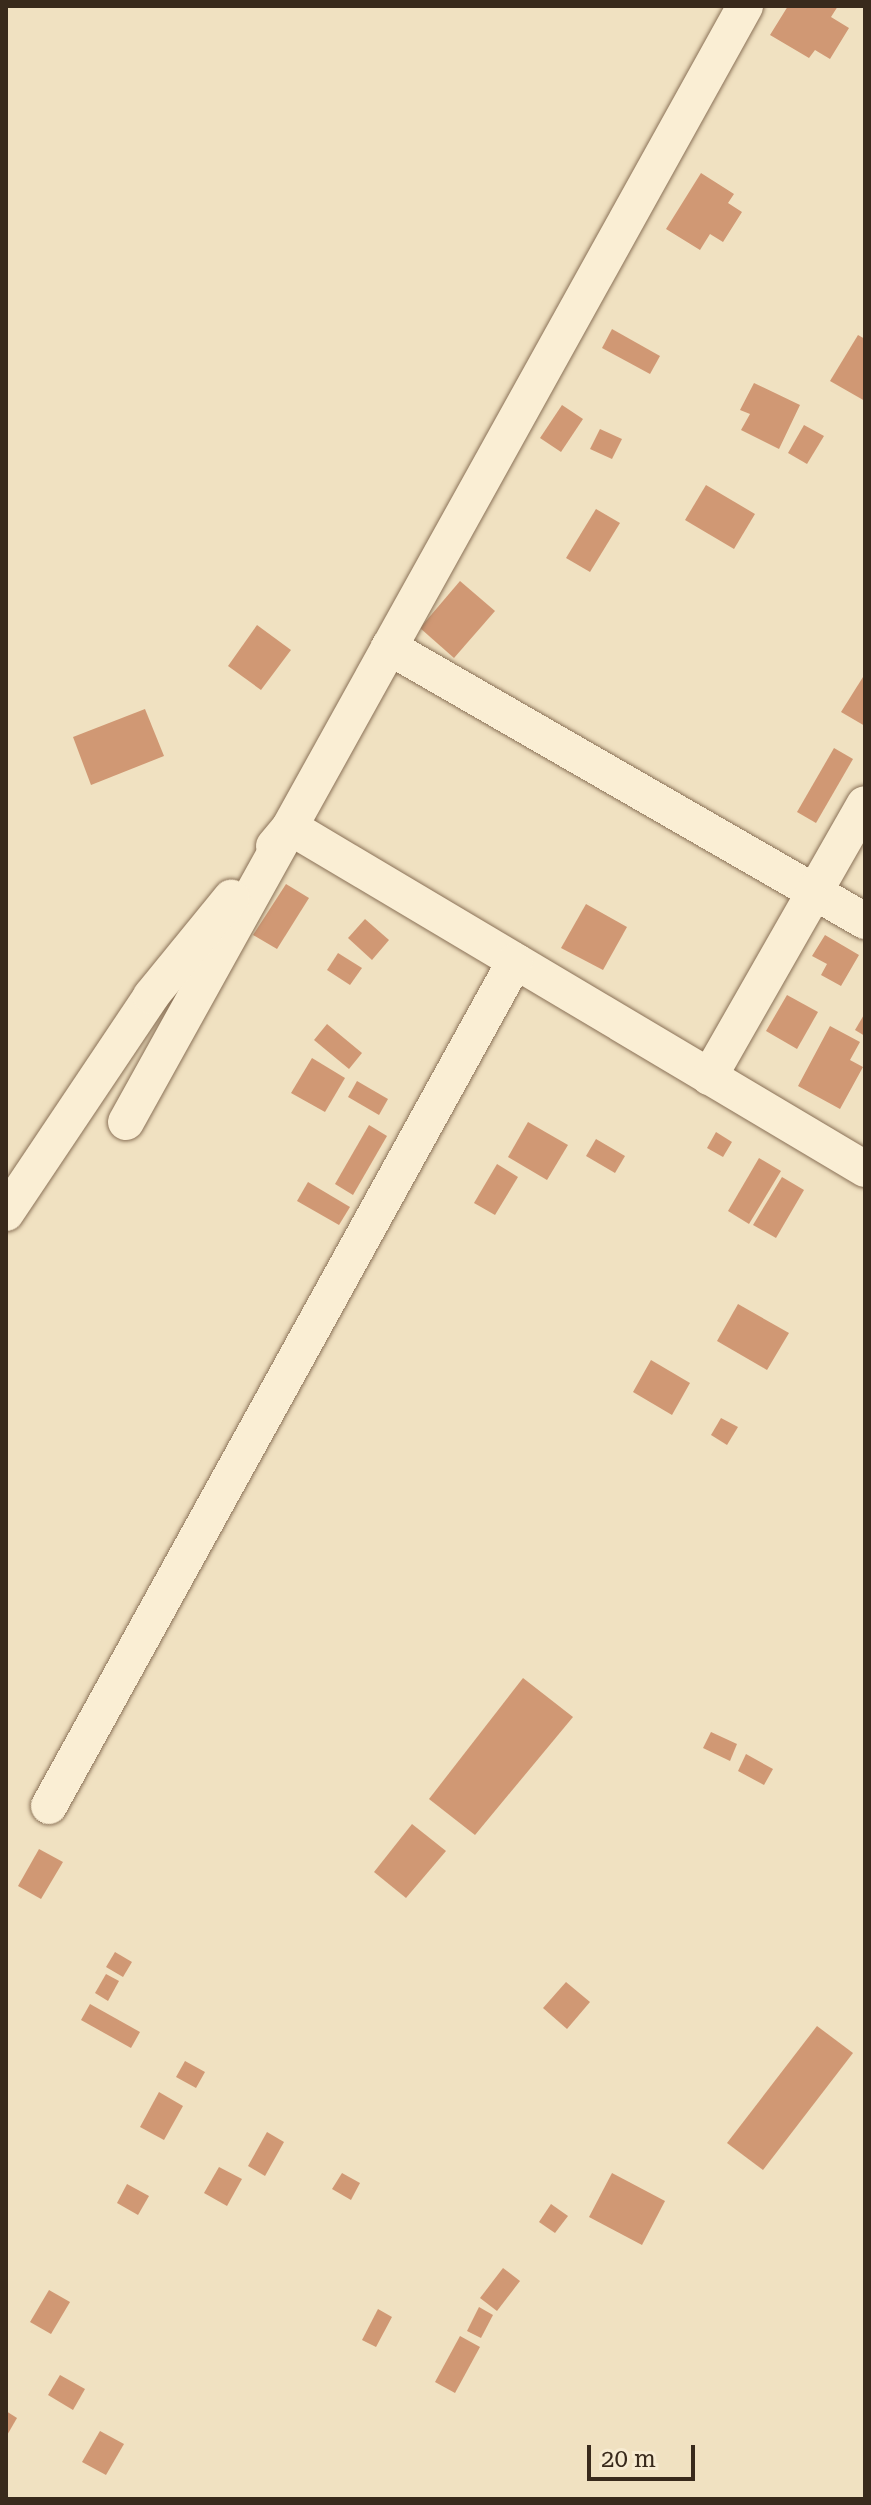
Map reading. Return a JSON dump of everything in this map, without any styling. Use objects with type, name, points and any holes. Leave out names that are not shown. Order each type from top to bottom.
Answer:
[{"type":"street","points":[[126,1122],[745,6]]},
{"type":"street","points":[[389,647],[865,921]]},
{"type":"street","points":[[709,1077],[865,804]]},
{"type":"street","points":[[290,827],[865,1169]]},
{"type":"street","points":[[6,1213],[151,996],[290,827]]},
{"type":"street","points":[[49,1806],[515,961]]},
{"type":"building","points":[[788,6],[838,6],[831,17],[849,28],[830,59],[815,50],[809,58],[770,35]]},
{"type":"building","points":[[701,173],[734,194],[728,203],[742,212],[723,242],[710,234],[700,250],[666,229]]},
{"type":"building","points":[[612,329],[660,356],[650,374],[602,348]]},
{"type":"building","points":[[858,335],[865,339],[865,401],[830,381]]},
{"type":"building","points":[[754,383],[800,405],[779,449],[741,430],[750,414],[740,410]]},
{"type":"building","points":[[562,405],[583,419],[561,452],[540,438]]},
{"type":"building","points":[[804,425],[824,436],[807,464],[788,453]]},
{"type":"building","points":[[600,429],[622,439],[612,459],[590,449]]},
{"type":"building","points":[[706,485],[755,514],[734,549],[685,520]]},
{"type":"building","points":[[596,509],[620,523],[590,572],[566,558]]},
{"type":"building","points":[[460,581],[495,611],[454,658],[420,628]]},
{"type":"building","points":[[257,625],[291,650],[261,690],[228,666]]},
{"type":"building","points":[[865,678],[865,726],[841,712]]},
{"type":"building","points":[[145,709],[164,756],[91,785],[73,737]]},
{"type":"building","points":[[834,748],[853,759],[816,823],[797,812]]},
{"type":"building","points":[[286,884],[309,898],[277,949],[253,935]]},
{"type":"building","points":[[586,904],[627,927],[603,970],[561,948]]},
{"type":"building","points":[[365,919],[389,940],[372,960],[348,938]]},
{"type":"building","points":[[825,935],[859,955],[841,986],[821,975],[827,964],[812,956]]},
{"type":"building","points":[[338,953],[362,968],[350,985],[327,970]]},
{"type":"building","points":[[787,995],[818,1012],[797,1049],[766,1031]]},
{"type":"building","points":[[865,1013],[865,1036],[855,1030]]},
{"type":"building","points":[[327,1024],[362,1053],[349,1069],[314,1040]]},
{"type":"building","points":[[830,1026],[860,1042],[850,1060],[863,1067],[840,1109],[798,1086]]},
{"type":"building","points":[[312,1058],[345,1078],[325,1112],[291,1093]]},
{"type":"building","points":[[357,1081],[388,1099],[379,1115],[348,1097]]},
{"type":"building","points":[[528,1122],[568,1145],[547,1180],[508,1157]]},
{"type":"building","points":[[369,1125],[387,1136],[353,1195],[335,1184]]},
{"type":"building","points":[[716,1132],[732,1142],[723,1157],[707,1148]]},
{"type":"building","points":[[596,1139],[625,1156],[615,1173],[586,1156]]},
{"type":"building","points":[[759,1158],[781,1171],[749,1224],[728,1211]]},
{"type":"building","points":[[497,1164],[518,1177],[495,1215],[474,1203]]},
{"type":"building","points":[[782,1177],[804,1190],[776,1238],[753,1225]]},
{"type":"building","points":[[308,1182],[350,1207],[339,1225],[297,1201]]},
{"type":"building","points":[[738,1304],[789,1333],[767,1370],[717,1341]]},
{"type":"building","points":[[651,1360],[690,1383],[672,1415],[633,1392]]},
{"type":"building","points":[[721,1418],[738,1427],[727,1445],[711,1435]]},
{"type":"building","points":[[523,1678],[573,1717],[475,1835],[429,1799]]},
{"type":"building","points":[[711,1732],[737,1744],[730,1761],[703,1748]]},
{"type":"building","points":[[746,1754],[773,1769],[764,1785],[738,1771]]},
{"type":"building","points":[[412,1824],[446,1851],[406,1898],[374,1872]]},
{"type":"building","points":[[39,1849],[63,1862],[41,1899],[18,1886]]},
{"type":"building","points":[[115,1952],[132,1962],[123,1977],[106,1967]]},
{"type":"building","points":[[106,1974],[119,1981],[108,2001],[95,1993]]},
{"type":"building","points":[[566,1982],[590,2002],[567,2029],[543,2008]]},
{"type":"building","points":[[90,2004],[140,2032],[131,2048],[81,2020]]},
{"type":"building","points":[[817,2026],[853,2053],[763,2170],[727,2143]]},
{"type":"building","points":[[185,2061],[205,2072],[196,2088],[176,2077]]},
{"type":"building","points":[[159,2092],[183,2106],[164,2140],[140,2127]]},
{"type":"building","points":[[267,2132],[284,2142],[265,2176],[248,2166]]},
{"type":"building","points":[[219,2167],[242,2179],[227,2206],[204,2193]]},
{"type":"building","points":[[342,2173],[360,2183],[351,2200],[332,2189]]},
{"type":"building","points":[[612,2173],[665,2201],[642,2245],[589,2217]]},
{"type":"building","points":[[127,2184],[149,2196],[138,2215],[117,2203]]},
{"type":"building","points":[[551,2204],[568,2216],[555,2233],[539,2222]]},
{"type":"building","points":[[503,2268],[520,2281],[497,2311],[480,2298]]},
{"type":"building","points":[[49,2290],[70,2302],[51,2334],[30,2322]]},
{"type":"building","points":[[479,2307],[493,2315],[481,2338],[467,2331]]},
{"type":"building","points":[[378,2309],[392,2317],[376,2347],[362,2340]]},
{"type":"building","points":[[460,2336],[480,2347],[455,2393],[435,2382]]},
{"type":"building","points":[[60,2375],[85,2389],[73,2410],[48,2395]]},
{"type":"building","points":[[6,2411],[17,2418],[6,2437]]},
{"type":"building","points":[[100,2431],[124,2444],[106,2475],[82,2462]]}]
